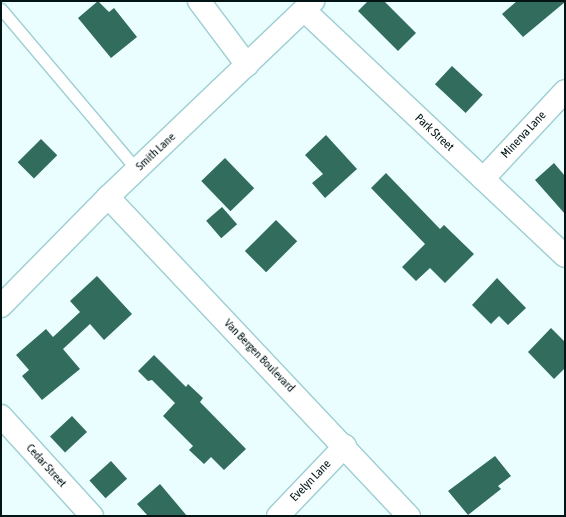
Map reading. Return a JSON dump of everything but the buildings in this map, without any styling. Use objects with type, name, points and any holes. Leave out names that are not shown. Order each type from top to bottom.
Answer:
[{"type":"street","points":[[199,1],[247,65]]},
{"type":"street","name":"Smith Lane","points":[[1,306],[108,197],[308,6]]},
{"type":"street","name":"Park Street","points":[[308,6],[483,179],[565,256]]},
{"type":"street","name":"Minerva Lane","points":[[483,179],[565,91]]},
{"type":"street","name":"Van Bergen Boulevard","points":[[108,197],[345,446],[409,516]]},
{"type":"street","name":"Cedar Street","points":[[1,416],[92,516]]},
{"type":"street","name":"Evelyn Lane","points":[[278,516],[345,446]]},
{"type":"lane","points":[[1,9],[137,170]]}]
